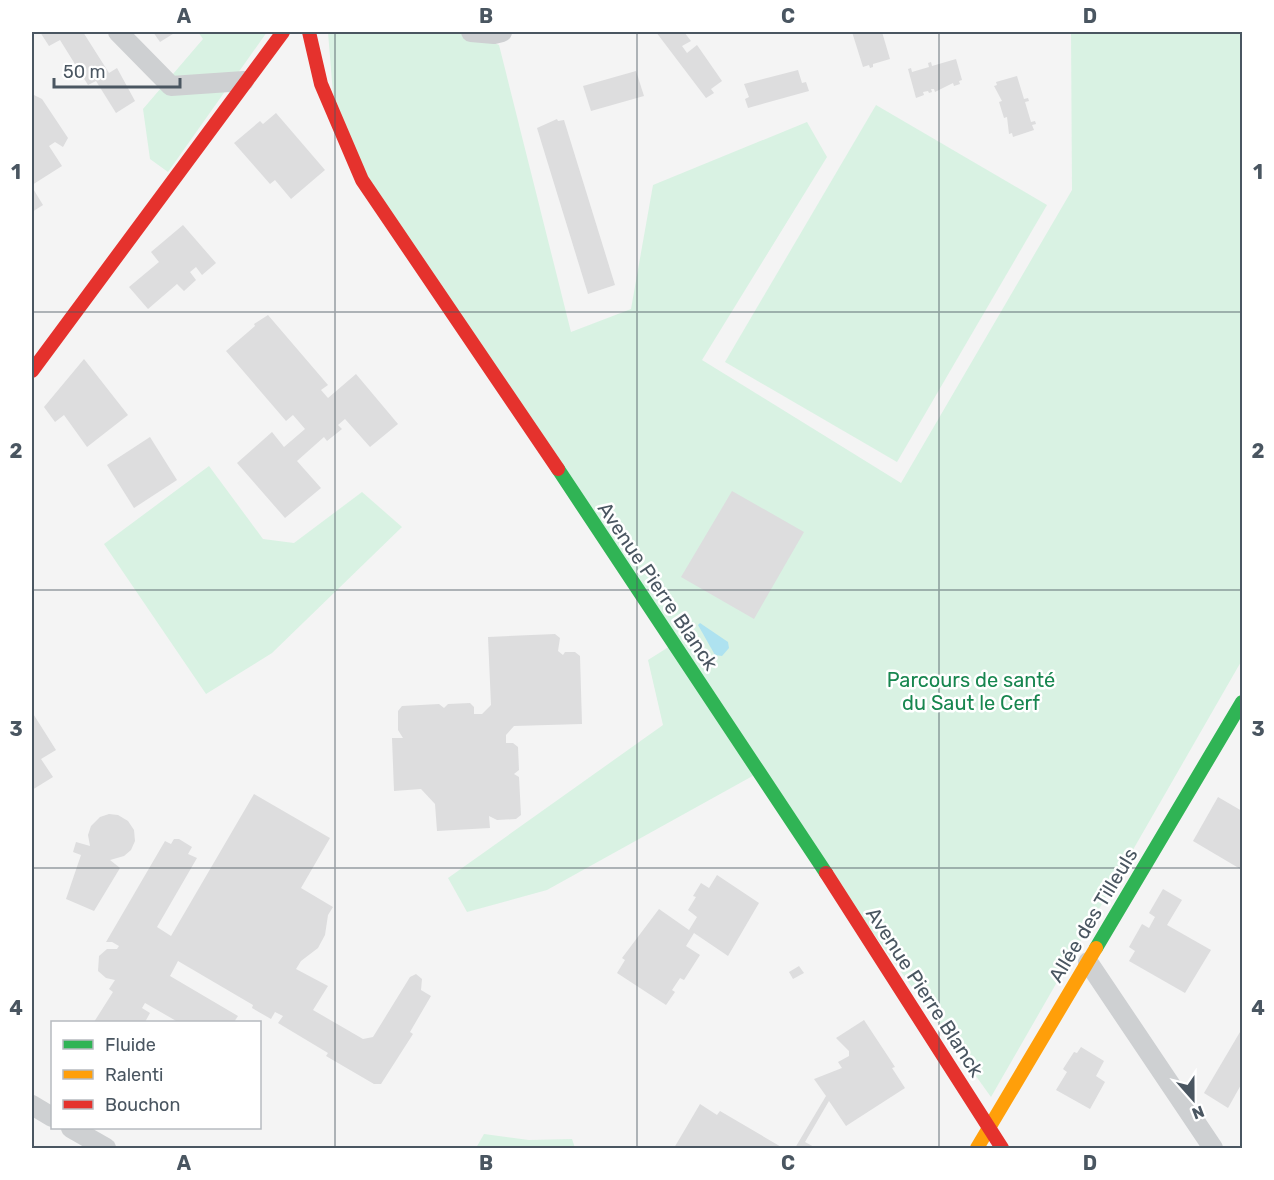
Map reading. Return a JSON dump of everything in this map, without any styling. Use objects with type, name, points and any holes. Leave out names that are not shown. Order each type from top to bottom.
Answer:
[{"type":"street","points":[[118,32],[171,86],[244,81]]},
{"type":"street","points":[[32,371],[244,81],[283,32]]},
{"type":"street","name":"Avenue Pierre Blanck","points":[[309,32],[321,84],[362,180],[516,406],[786,813],[1002,1149]]},
{"type":"street","points":[[471,32],[494,34],[502,32]]},
{"type":"street","name":"Allée des Tilleuls","points":[[977,1149],[1242,702]]},
{"type":"street","points":[[1088,962],[1213,1149]]},
{"type":"street","points":[[32,1105],[51,1116]]},
{"type":"street","points":[[72,1129],[106,1149]]},
{"type":"green space","points":[[198,32],[267,32],[168,172],[150,159],[143,109],[203,39]]},
{"type":"green space","name":"Parcours de santé du Saut le Cerf","points":[[328,32],[468,32],[499,45],[571,332],[631,309],[653,185],[807,122],[827,157],[702,360],[901,483],[1072,190],[1071,32],[1242,32],[1242,660],[991,1097],[758,773],[547,890],[467,912],[448,878],[663,725],[648,660],[675,643],[402,248],[334,106]]},
{"type":"green space","points":[[876,105],[1047,205],[897,462],[725,362]]},
{"type":"green space","points":[[209,466],[263,539],[294,543],[362,492],[402,527],[272,653],[206,694],[104,544]]},
{"type":"green space","points":[[484,1134],[529,1140],[572,1139],[575,1148],[476,1148]]},
{"type":"water","points":[[700,623],[728,642],[729,648],[722,656],[715,655],[698,625]]},
{"type":"building","points":[[40,32],[83,32],[109,73],[117,68],[135,101],[116,113],[96,81],[88,85],[60,40],[49,46]]},
{"type":"building","points":[[153,32],[176,32],[160,42]]},
{"type":"building","points":[[656,32],[684,32],[691,41],[682,46],[687,53],[697,45],[722,81],[711,89],[714,93],[706,98]]},
{"type":"building","points":[[852,32],[882,32],[890,59],[873,64],[870,68],[869,65],[863,67]]},
{"type":"building","points":[[956,59],[962,80],[959,81],[960,84],[954,86],[953,83],[935,92],[931,89],[932,92],[923,92],[924,95],[916,98],[908,69],[911,68],[912,72],[929,67],[928,63],[931,62],[932,66]]},
{"type":"building","points":[[798,70],[802,83],[806,82],[809,91],[748,108],[745,99],[749,97],[744,84]]},
{"type":"building","points":[[636,71],[644,96],[591,111],[583,86]]},
{"type":"building","points":[[1017,76],[1024,99],[1028,98],[1029,101],[1025,102],[1031,122],[1035,121],[1036,124],[1032,125],[1034,130],[1013,137],[1012,133],[1009,134],[1007,117],[1004,118],[999,102],[1002,101],[994,86],[997,85],[996,82]]},
{"type":"building","points":[[32,94],[42,99],[68,138],[63,147],[55,142],[49,146],[62,166],[32,185]]},
{"type":"building","points":[[276,113],[325,170],[291,199],[275,180],[270,184],[234,143],[260,121],[263,124]]},
{"type":"building","points":[[557,119],[558,121],[564,120],[615,285],[588,294],[537,128]]},
{"type":"building","points":[[32,187],[43,205],[32,212]]},
{"type":"building","points":[[183,225],[216,263],[202,275],[196,267],[190,272],[196,280],[184,291],[177,284],[148,309],[129,287],[159,262],[151,252]]},
{"type":"building","points":[[268,315],[328,385],[321,390],[328,398],[356,374],[398,424],[370,447],[345,419],[338,425],[342,429],[327,441],[324,437],[297,461],[321,488],[285,518],[237,463],[272,432],[284,447],[305,429],[293,415],[286,421],[226,351],[255,326],[254,324]]},
{"type":"building","points":[[84,359],[128,415],[87,447],[64,415],[55,422],[44,407]]},
{"type":"building","points":[[150,437],[177,480],[134,508],[107,465]]},
{"type":"building","points":[[732,491],[804,532],[754,619],[681,577]]},
{"type":"building","points":[[555,634],[560,638],[558,651],[563,655],[565,652],[575,652],[580,656],[582,724],[514,726],[506,735],[506,743],[513,743],[518,747],[519,770],[514,774],[519,777],[521,815],[516,819],[497,820],[489,816],[490,828],[437,831],[435,804],[421,789],[394,791],[392,738],[403,738],[398,730],[398,711],[402,706],[439,704],[444,708],[448,704],[470,703],[474,707],[474,714],[482,714],[491,705],[488,637]]},
{"type":"building","points":[[32,712],[56,750],[41,759],[53,777],[32,790]]},
{"type":"building","points":[[254,794],[330,838],[301,888],[333,907],[328,915],[325,935],[318,948],[301,961],[296,969],[328,986],[313,1010],[363,1039],[373,1037],[410,977],[416,974],[422,979],[421,990],[431,996],[410,1032],[413,1034],[381,1084],[374,1084],[326,1056],[328,1053],[278,1023],[283,1016],[275,1012],[271,1019],[252,1008],[253,1005],[178,961],[170,976],[238,1016],[235,1021],[176,1021],[145,1003],[142,1008],[150,1013],[146,1021],[95,1021],[113,992],[109,989],[115,980],[106,978],[98,971],[99,956],[107,949],[117,949],[119,946],[106,942],[165,841],[171,844],[174,839],[179,839],[192,847],[188,854],[197,858],[157,927],[171,936]]},
{"type":"building","points":[[1218,797],[1242,811],[1242,870],[1193,841]]},
{"type":"building","points":[[109,814],[118,815],[128,821],[134,830],[135,841],[131,850],[124,856],[110,860],[120,868],[94,911],[66,899],[81,855],[73,852],[76,842],[90,846],[88,835],[91,826],[100,817]]},
{"type":"building","points":[[717,875],[759,903],[728,956],[694,933],[686,946],[700,955],[684,980],[680,978],[672,990],[675,992],[666,1005],[617,973],[625,960],[622,958],[659,909],[689,930],[697,917],[688,910],[696,897],[693,896],[701,883],[709,888]]},
{"type":"building","points":[[1163,889],[1182,900],[1167,925],[1211,950],[1185,993],[1129,961],[1135,951],[1129,947],[1142,924],[1149,928],[1155,917],[1149,913]]},
{"type":"building","points":[[799,966],[804,973],[793,979],[789,972]]},
{"type":"building","points":[[864,1020],[895,1067],[892,1068],[905,1088],[846,1126],[829,1101],[805,1142],[816,1148],[795,1148],[826,1096],[814,1079],[842,1068],[838,1062],[849,1056],[849,1051],[836,1038]]},
{"type":"building","points":[[1240,1032],[1242,1033],[1242,1083],[1228,1108],[1204,1093]]},
{"type":"building","points":[[1081,1047],[1104,1061],[1096,1076],[1105,1082],[1090,1109],[1056,1090],[1067,1072],[1063,1069],[1074,1052],[1077,1053]]},
{"type":"building","points":[[700,1104],[717,1115],[720,1111],[783,1148],[674,1148]]},
{"type":"traffic: fast","points":[[558,469],[826,873]]},
{"type":"traffic: fast","points":[[1096,948],[1242,702]]},
{"type":"traffic: slow","points":[[977,1148],[1096,948]]},
{"type":"traffic: jam","points":[[32,371],[283,32]]},
{"type":"traffic: jam","points":[[309,32],[321,84],[362,180],[558,469]]},
{"type":"traffic: jam","points":[[826,873],[1002,1148]]}]
